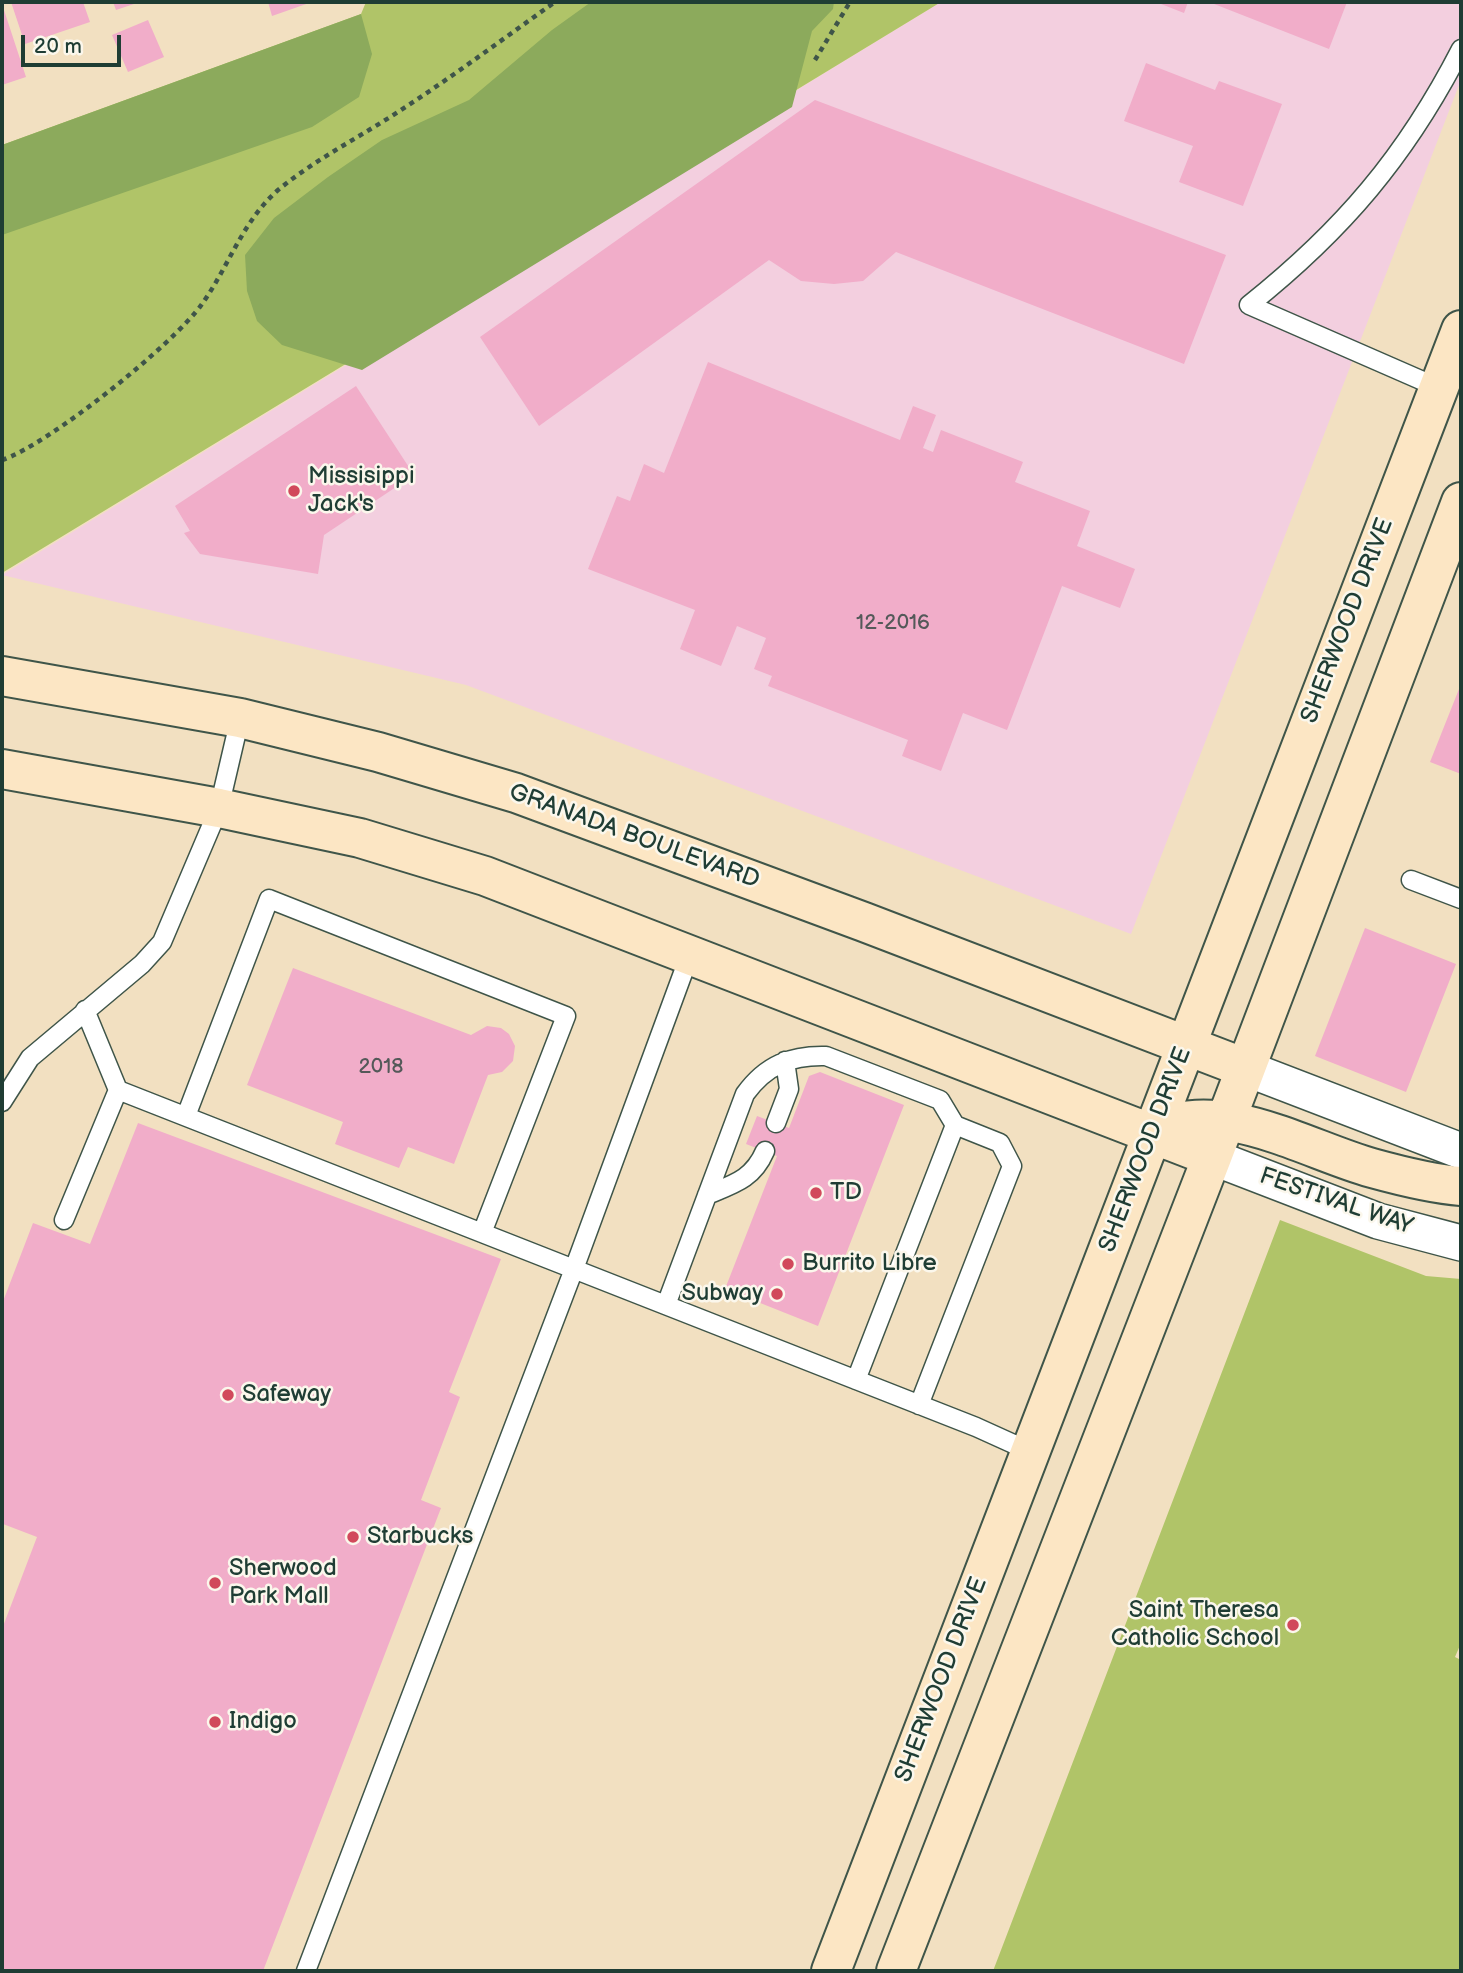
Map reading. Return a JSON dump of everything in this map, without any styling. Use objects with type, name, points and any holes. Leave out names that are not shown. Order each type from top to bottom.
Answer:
[{"type":"main road","name":"SHERWOOD DRIVE","points":[[831,1971],[1186,1044],[1450,392],[1461,330]]},
{"type":"main road","points":[[896,1971],[1226,1121],[1461,502]]},
{"type":"main road","name":"GRANADA BOULEVARD","points":[[2,676],[240,718],[378,752],[516,793],[1245,1068]]},
{"type":"main road","points":[[2,769],[219,808],[360,838],[485,876],[1212,1157]]},
{"type":"main road","points":[[1152,1132],[1177,1122],[1226,1121],[1279,1135],[1372,1168],[1461,1186]]},
{"type":"street","points":[[1245,1068],[1461,1151]]},
{"type":"street","name":"FESTIVAL WAY","points":[[1212,1157],[1378,1222],[1461,1243]]},
{"type":"lane","points":[[1450,392],[1249,305],[1305,260],[1384,174],[1437,94],[1461,49]]},
{"type":"lane","points":[[2,1102],[30,1058],[142,964],[162,942],[219,808],[240,718]]},
{"type":"lane","points":[[1411,880],[1461,900]]},
{"type":"lane","points":[[186,1116],[269,899],[566,1016],[482,1233]]},
{"type":"lane","points":[[306,1971],[574,1269],[690,954]]},
{"type":"lane","points":[[64,1220],[118,1090],[85,1010]]},
{"type":"lane","points":[[666,1305],[745,1094],[756,1079],[771,1066],[806,1056],[826,1056],[940,1100],[955,1125],[1000,1143],[1012,1166],[919,1405]]},
{"type":"lane","points":[[775,1124],[789,1089],[785,1061]]},
{"type":"lane","points":[[118,1090],[856,1380],[1029,1451]]},
{"type":"lane","points":[[856,1380],[955,1125]]},
{"type":"lane","points":[[707,1195],[745,1180],[757,1168],[765,1151]]},
{"type":"path","points":[[2,460],[53,431],[170,342],[202,305],[245,226],[277,192],[332,149],[396,113],[492,50],[555,2]]},
{"type":"path","points":[[815,60],[850,2]]},
{"type":"shaded area","points":[[941,2],[1461,2],[1461,80],[1131,934],[466,685],[2,575]]},
{"type":"green space","points":[[366,2],[941,2],[2,573],[2,145],[361,14]]},
{"type":"green space","points":[[591,2],[834,2],[833,9],[812,31],[792,107],[362,370],[282,345],[257,321],[247,291],[245,255],[274,218],[382,140],[469,100],[552,30]]},
{"type":"green space","points":[[361,14],[372,54],[359,97],[312,127],[2,235],[2,145]]},
{"type":"green space","name":"Saint Theresa Catholic School","points":[[1280,1220],[1426,1276],[1461,1279],[1461,1643],[1455,1657],[1461,1660],[1461,1971],[993,1971]]},
{"type":"building","points":[[11,2],[83,2],[90,22],[25,44]]},
{"type":"building","points":[[113,2],[140,2],[116,10]]},
{"type":"building","points":[[268,2],[312,2],[272,16]]},
{"type":"building","points":[[1156,2],[1188,2],[1184,13]]},
{"type":"building","points":[[1209,2],[1347,2],[1329,49]]},
{"type":"building","points":[[2,4],[26,77],[2,85]]},
{"type":"building","points":[[148,20],[164,57],[128,72],[112,35]]},
{"type":"building","points":[[1146,63],[1215,90],[1219,81],[1282,104],[1243,206],[1179,182],[1193,146],[1124,121]]},
{"type":"building","points":[[815,100],[1226,255],[1184,364],[896,252],[863,281],[834,284],[801,281],[769,260],[539,426],[480,337]]},
{"type":"building","points":[[708,362],[900,440],[913,406],[936,415],[923,448],[933,452],[941,430],[1023,462],[1015,482],[1090,511],[1077,546],[1135,569],[1120,608],[1062,586],[1007,730],[963,713],[941,771],[902,756],[908,740],[768,686],[772,676],[754,669],[766,638],[737,626],[721,666],[680,649],[695,610],[588,569],[617,496],[630,501],[644,464],[664,473]]},
{"type":"building","name":"Missisippi Jack's","points":[[356,386],[414,475],[324,535],[318,574],[200,554],[184,533],[190,531],[175,506]]},
{"type":"building","points":[[1461,684],[1461,774],[1430,762]]},
{"type":"building","points":[[1365,928],[1456,964],[1406,1092],[1315,1056]]},
{"type":"building","points":[[293,968],[471,1035],[487,1026],[501,1028],[509,1034],[515,1046],[513,1061],[502,1072],[488,1075],[454,1164],[408,1147],[399,1168],[335,1144],[343,1122],[247,1085]]},
{"type":"building","name":"TD","points":[[820,1072],[904,1105],[818,1326],[725,1289],[777,1156],[746,1144],[757,1116],[789,1128],[809,1076]]},
{"type":"building","name":"Sherwood Park Mall","points":[[138,1123],[501,1259],[449,1392],[460,1397],[421,1500],[441,1508],[263,1971],[2,1971],[2,1629],[37,1537],[3,1524],[2,1520],[2,1304],[33,1223],[90,1244]]},
{"type":"place","name":"Missisippi Jack's","points":[[294,491]]},
{"type":"place","name":"TD","points":[[816,1193]]},
{"type":"place","name":"Burrito Libre","points":[[788,1264]]},
{"type":"place","name":"Subway","points":[[777,1294]]},
{"type":"place","name":"Safeway","points":[[228,1395]]},
{"type":"place","name":"Starbucks","points":[[353,1537]]},
{"type":"place","name":"Sherwood Park Mall","points":[[215,1583]]},
{"type":"place","name":"Saint Theresa Catholic School","points":[[1293,1625]]},
{"type":"place","name":"Indigo","points":[[215,1722]]}]
